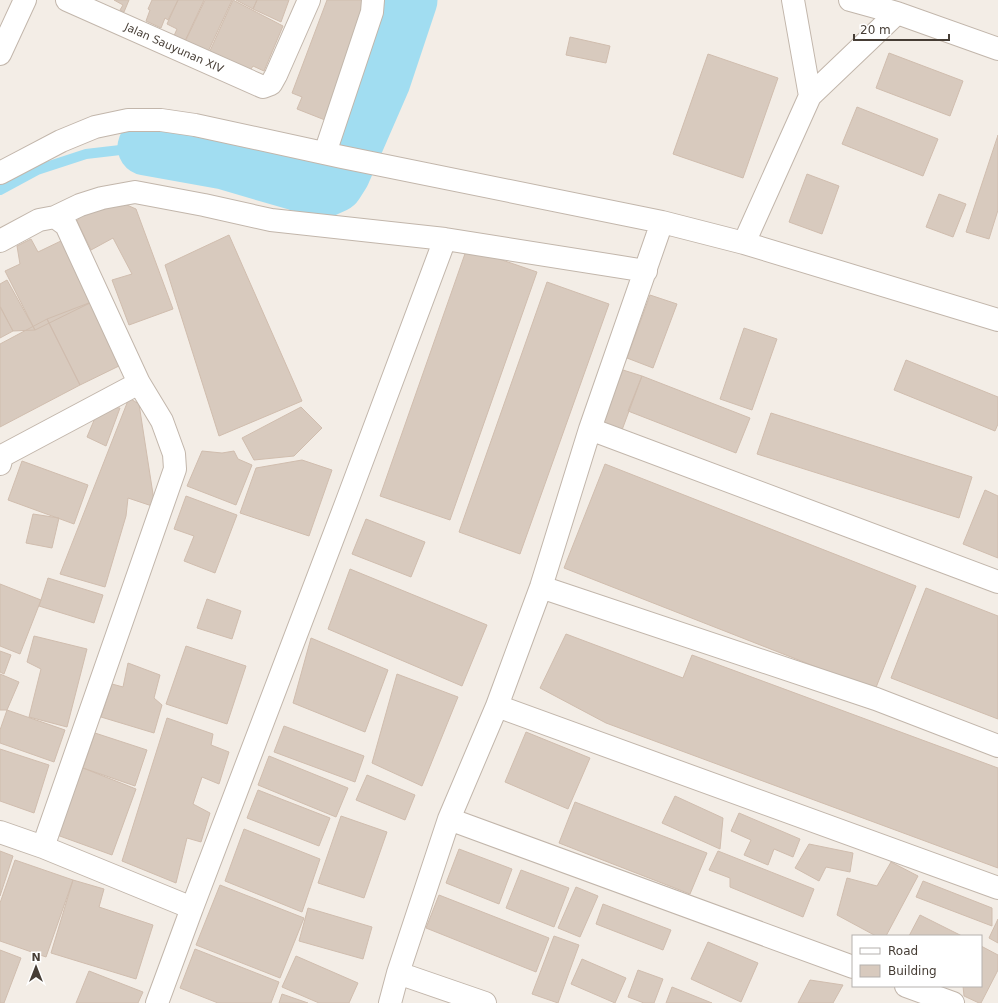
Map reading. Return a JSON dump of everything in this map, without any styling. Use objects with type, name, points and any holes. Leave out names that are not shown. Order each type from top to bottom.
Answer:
[{"type":"street","points":[[0,54],[25,0]]},
{"type":"street","name":"Jalan Sauyunan XIV","points":[[68,0],[263,87],[270,84],[276,75],[309,0]]},
{"type":"street","points":[[333,155],[372,12],[373,0]]},
{"type":"street","points":[[793,0],[810,96]]},
{"type":"street","points":[[850,0],[897,14],[998,49]]},
{"type":"street","points":[[744,243],[810,96],[897,14]]},
{"type":"street","points":[[0,173],[61,141],[95,127],[128,120],[161,120],[195,125],[333,155],[662,222],[744,243],[998,320]]},
{"type":"street","points":[[0,241],[38,220],[55,217],[80,205],[102,198],[135,192],[204,205],[270,220],[445,239],[646,271]]},
{"type":"street","points":[[43,847],[175,469],[174,454],[162,421],[139,382],[66,225],[55,217]]},
{"type":"street","points":[[390,1003],[398,973],[449,819],[497,706],[541,587],[590,429],[662,222]]},
{"type":"street","points":[[157,1003],[445,239]]},
{"type":"street","points":[[1,459],[139,382]]},
{"type":"street","points":[[590,429],[998,582]]},
{"type":"street","points":[[541,587],[876,699],[998,746]]},
{"type":"street","points":[[497,706],[998,888]]},
{"type":"street","points":[[449,819],[852,967]]},
{"type":"street","points":[[0,832],[43,847],[192,908]]},
{"type":"street","points":[[398,973],[485,1003]]},
{"type":"street","points":[[909,987],[953,1003]]},
{"type":"building","points":[[114,0],[129,0],[124,12],[120,10],[123,5]]},
{"type":"building","points":[[152,0],[178,0],[168,20],[165,18],[161,28],[146,21],[150,10],[148,9]]},
{"type":"building","points":[[178,0],[204,0],[184,43],[173,38],[177,29],[167,24]]},
{"type":"building","points":[[205,0],[232,0],[207,54],[185,42]]},
{"type":"building","points":[[233,0],[283,26],[264,71],[253,66],[249,72],[209,53]]},
{"type":"building","points":[[236,0],[257,0],[253,9]]},
{"type":"building","points":[[257,0],[289,0],[281,22],[253,9]]},
{"type":"building","points":[[327,0],[367,0],[325,120],[297,109],[302,97],[292,93]]},
{"type":"building","points":[[570,37],[610,46],[606,63],[566,55]]},
{"type":"building","points":[[889,53],[963,81],[950,116],[876,88]]},
{"type":"building","points":[[708,54],[778,78],[743,178],[673,154]]},
{"type":"building","points":[[857,107],[938,139],[923,176],[842,144]]},
{"type":"building","points":[[998,135],[998,210],[989,239],[966,232]]},
{"type":"building","points":[[807,174],[839,186],[822,234],[789,222]]},
{"type":"building","points":[[939,194],[966,204],[953,237],[926,227]]},
{"type":"building","points":[[113,199],[136,209],[173,309],[129,325],[112,280],[132,274],[113,238],[91,250],[77,221],[89,203]]},
{"type":"building","points":[[229,235],[302,401],[219,436],[165,265]]},
{"type":"building","points":[[31,239],[38,252],[63,240],[94,301],[35,330],[5,271],[20,264],[17,246]]},
{"type":"building","points":[[467,248],[537,272],[450,520],[380,496]]},
{"type":"building","points":[[7,280],[35,330],[13,331],[0,306],[0,284]]},
{"type":"building","points":[[547,282],[609,304],[520,554],[459,532]]},
{"type":"building","points":[[650,295],[677,304],[653,368],[627,358]]},
{"type":"building","points":[[94,301],[121,365],[80,385],[47,319]]},
{"type":"building","points":[[0,307],[13,331],[0,338]]},
{"type":"building","points":[[47,319],[80,385],[0,427],[0,344]]},
{"type":"building","points":[[744,328],[777,339],[752,410],[720,399]]},
{"type":"building","points":[[906,360],[998,397],[998,424],[995,431],[894,390]]},
{"type":"building","points":[[623,370],[642,376],[622,430],[602,423]]},
{"type":"building","points":[[642,376],[750,418],[736,453],[628,411]]},
{"type":"building","points":[[129,398],[139,404],[155,507],[128,498],[126,516],[105,587],[60,574]]},
{"type":"building","points":[[100,406],[120,408],[106,446],[87,437]]},
{"type":"building","points":[[301,407],[322,428],[294,456],[254,460],[242,438]]},
{"type":"building","points":[[771,413],[972,477],[959,518],[757,454]]},
{"type":"building","points":[[202,451],[222,453],[234,451],[238,459],[252,465],[236,505],[187,486]]},
{"type":"building","points":[[302,460],[332,470],[309,536],[240,513],[256,468]]},
{"type":"building","points":[[22,461],[88,485],[74,524],[8,500]]},
{"type":"building","points":[[605,464],[916,586],[875,690],[564,568]]},
{"type":"building","points":[[985,490],[998,496],[998,558],[963,544]]},
{"type":"building","points":[[186,496],[237,515],[215,573],[184,561],[194,536],[174,529]]},
{"type":"building","points":[[33,514],[59,518],[52,548],[26,543]]},
{"type":"building","points":[[366,519],[425,542],[411,577],[352,554]]},
{"type":"building","points":[[350,569],[487,625],[462,686],[328,629]]},
{"type":"building","points":[[48,578],[103,595],[94,623],[39,606]]},
{"type":"building","points":[[0,584],[41,600],[20,654],[0,646]]},
{"type":"building","points":[[926,588],[998,616],[998,719],[891,678]]},
{"type":"building","points":[[207,599],[241,611],[232,639],[197,628]]},
{"type":"building","points":[[566,634],[683,678],[692,655],[998,768],[998,868],[606,723],[540,688]]},
{"type":"building","points":[[34,636],[87,649],[67,727],[29,717],[41,669],[27,662]]},
{"type":"building","points":[[311,638],[388,670],[365,732],[293,703]]},
{"type":"building","points":[[186,646],[246,666],[227,724],[166,704]]},
{"type":"building","points":[[0,651],[11,655],[4,674],[0,672]]},
{"type":"building","points":[[128,663],[160,675],[154,698],[162,705],[154,733],[101,717],[112,684],[123,687]]},
{"type":"building","points":[[0,674],[19,682],[7,710],[0,710]]},
{"type":"building","points":[[397,674],[458,697],[422,786],[372,763]]},
{"type":"building","points":[[7,710],[65,730],[54,762],[0,743],[0,730]]},
{"type":"building","points":[[167,718],[213,734],[211,745],[229,752],[219,784],[202,777],[193,804],[210,813],[201,842],[187,838],[176,883],[122,861]]},
{"type":"building","points":[[284,726],[364,756],[355,782],[274,752]]},
{"type":"building","points":[[526,732],[590,758],[568,809],[505,782]]},
{"type":"building","points":[[95,733],[147,750],[135,786],[83,768]]},
{"type":"building","points":[[0,749],[49,765],[34,813],[0,801]]},
{"type":"building","points":[[269,756],[348,788],[336,817],[258,785]]},
{"type":"building","points":[[83,768],[136,789],[112,855],[57,835]]},
{"type":"building","points":[[367,775],[415,795],[405,820],[356,800]]},
{"type":"building","points":[[258,790],[330,818],[319,846],[247,818]]},
{"type":"building","points":[[675,796],[723,818],[720,849],[662,823]]},
{"type":"building","points":[[575,802],[707,853],[690,894],[559,843]]},
{"type":"building","points":[[739,813],[800,839],[793,857],[774,849],[768,865],[744,855],[751,840],[731,831]]},
{"type":"building","points":[[341,816],[387,832],[364,898],[318,883]]},
{"type":"building","points":[[244,829],[320,859],[302,912],[225,881]]},
{"type":"building","points":[[809,844],[853,853],[850,872],[826,867],[819,881],[795,868]]},
{"type":"building","points":[[459,849],[512,869],[499,904],[446,883]]},
{"type":"building","points":[[0,851],[13,856],[0,896]]},
{"type":"building","points":[[718,851],[814,889],[803,917],[730,887],[730,878],[709,870]]},
{"type":"building","points":[[15,860],[73,880],[46,957],[0,941],[0,903]]},
{"type":"building","points":[[891,862],[918,876],[887,935],[874,935],[837,915],[847,878],[877,886]]},
{"type":"building","points":[[521,870],[569,888],[554,927],[506,908]]},
{"type":"building","points":[[73,880],[104,889],[99,907],[153,925],[136,979],[51,953]]},
{"type":"building","points":[[923,881],[992,908],[992,926],[916,897]]},
{"type":"building","points":[[220,885],[304,918],[280,978],[196,945]]},
{"type":"building","points":[[576,887],[598,896],[580,937],[558,928]]},
{"type":"building","points":[[439,895],[549,938],[536,972],[426,928]]},
{"type":"building","points":[[603,904],[671,930],[663,950],[596,924]]},
{"type":"building","points":[[308,908],[372,927],[363,959],[299,941]]},
{"type":"building","points":[[920,915],[960,935],[910,935]]},
{"type":"building","points":[[998,919],[998,943],[989,938]]},
{"type":"building","points":[[554,936],[579,945],[558,1003],[532,994]]},
{"type":"building","points":[[708,942],[758,963],[741,1002],[691,979]]},
{"type":"building","points":[[982,947],[998,955],[998,970],[981,1003],[964,996],[963,987],[982,987]]},
{"type":"building","points":[[195,949],[279,982],[271,1003],[218,1003],[180,988]]},
{"type":"building","points":[[0,950],[21,958],[4,1003],[0,1003]]},
{"type":"building","points":[[296,956],[358,983],[349,1003],[319,1003],[282,987]]},
{"type":"building","points":[[582,959],[626,978],[615,1003],[571,984]]},
{"type":"building","points":[[638,970],[663,979],[654,1003],[644,1003],[628,997]]},
{"type":"building","points":[[89,971],[143,992],[138,1003],[76,1003]]},
{"type":"building","points":[[810,980],[843,985],[833,1003],[798,1003]]},
{"type":"building","points":[[672,987],[712,1003],[666,1003]]},
{"type":"building","points":[[282,994],[308,1003],[279,1003]]},
{"type":"waterway","points":[[146,147],[224,161],[324,189],[335,184],[342,173],[382,81],[409,0]]},
{"type":"waterway","points":[[0,190],[37,170],[86,154],[146,147]]}]
